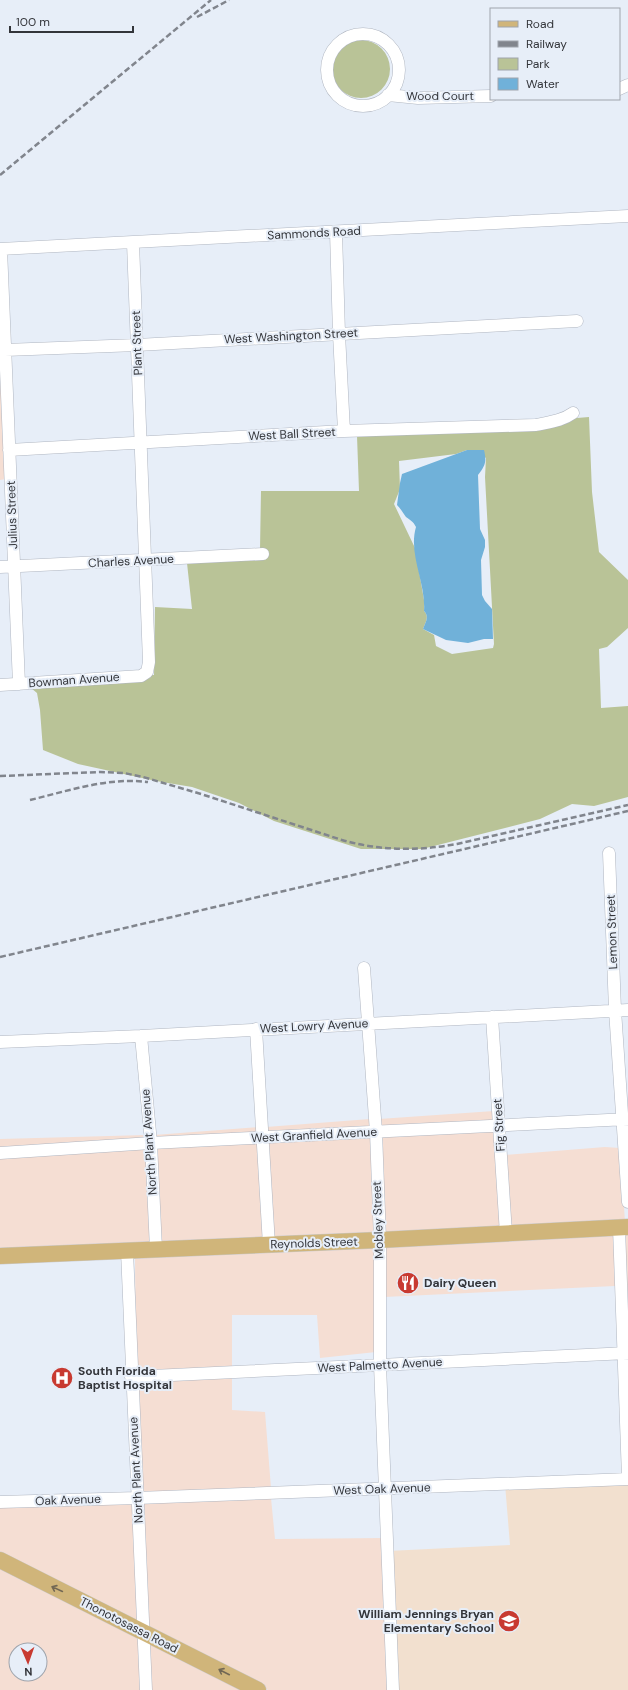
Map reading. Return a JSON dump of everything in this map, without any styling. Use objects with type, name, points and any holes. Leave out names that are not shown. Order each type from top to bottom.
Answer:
[{"type":"main road","name":"Reynolds Street","points":[[0,1256],[380,1240],[624,1227]]},
{"type":"main road","name":"Thonotosassa Road","points":[[0,1560],[144,1631],[258,1690]]},
{"type":"street","name":"Wood Court","points":[[388,95],[395,85],[399,73],[398,61],[393,50],[385,41],[374,36],[362,34],[350,36],[340,42],[332,51],[327,62],[327,74],[330,86],[337,95],[346,102],[357,105],[368,105],[379,102],[388,95],[418,98],[490,96]]},
{"type":"street","name":"Sammonds Road","points":[[0,249],[628,216]]},
{"type":"street","points":[[336,232],[344,431]]},
{"type":"street","name":"Plant Street","points":[[133,243],[146,560],[149,662],[147,672]]},
{"type":"street","name":"Julius Street","points":[[0,249],[19,684]]},
{"type":"street","name":"West Washington Street","points":[[5,350],[137,345],[577,321]]},
{"type":"street","name":"West Ball Street","points":[[9,450],[344,431],[536,425],[567,418],[574,413]]},
{"type":"street","name":"Charles Avenue","points":[[0,567],[263,554]]},
{"type":"street","name":"Bowman Avenue","points":[[0,685],[141,676],[147,672]]},
{"type":"street","name":"Lemon Street","points":[[609,853],[615,1010],[625,1119],[628,1202]]},
{"type":"street","name":"Mobley Street","points":[[364,968],[376,1132],[380,1240],[380,1365],[393,1690]]},
{"type":"street","name":"West Lowry Avenue","points":[[0,1042],[628,1010]]},
{"type":"street","name":"Fig Street","points":[[492,1017],[506,1234]]},
{"type":"street","points":[[256,1029],[269,1245]]},
{"type":"street","name":"North Plant Avenue","points":[[141,1036],[150,1143],[156,1249]]},
{"type":"street","name":"West Granfield Avenue","points":[[0,1153],[150,1143],[625,1119]]},
{"type":"street","points":[[624,1227],[628,1478]]},
{"type":"street","name":"North Plant Avenue","points":[[127,1251],[131,1377],[146,1690]]},
{"type":"street","name":"West Palmetto Avenue","points":[[131,1377],[626,1354]]},
{"type":"street","name":"West Oak Avenue","points":[[137,1498],[628,1478]]},
{"type":"street","name":"Oak Avenue","points":[[0,1502],[137,1498]]},
{"type":"shaded area","points":[[0,332],[6,479],[0,480]]},
{"type":"shaded area","points":[[494,1111],[502,1229],[384,1235],[379,1119]]},
{"type":"shaded area","points":[[370,1119],[375,1236],[273,1240],[266,1127]]},
{"type":"shaded area","points":[[258,1127],[264,1241],[160,1244],[154,1135]]},
{"type":"shaded area","points":[[146,1135],[152,1245],[0,1251],[0,1139]]},
{"type":"shaded area","points":[[605,1147],[620,1148],[625,1222],[510,1229],[505,1155]]},
{"type":"shaded area","points":[[623,1232],[628,1232],[628,1349]]},
{"type":"shaded area","points":[[615,1233],[615,1286],[384,1297],[384,1245]]},
{"type":"shaded area","points":[[375,1245],[376,1352],[320,1358],[317,1315],[232,1315],[232,1368],[136,1372],[135,1255]]},
{"type":"shaded area","points":[[232,1377],[232,1410],[265,1412],[271,1488],[141,1493],[136,1382]]},
{"type":"shaded area","name":"William Jennings Bryan Elementary School","points":[[628,1479],[628,1690],[393,1690],[388,1551],[510,1545],[505,1484]]},
{"type":"shaded area","points":[[271,1498],[275,1539],[383,1538],[389,1690],[268,1690],[148,1628],[141,1503]]},
{"type":"shaded area","points":[[133,1503],[139,1624],[0,1555],[0,1506]]},
{"type":"shaded area","points":[[0,1565],[139,1634],[142,1690],[0,1690]]},
{"type":"shaded area","points":[[148,1639],[248,1690],[150,1690]]},
{"type":"green space","points":[[361,40],[372,42],[382,48],[388,58],[390,69],[388,80],[382,90],[372,96],[361,98],[350,96],[340,90],[334,80],[332,69],[334,58],[340,48],[350,42]]},
{"type":"green space","points":[[589,417],[592,492],[599,552],[628,580],[628,628],[607,647],[599,649],[601,708],[628,706],[628,797],[594,806],[572,804],[540,819],[422,849],[361,849],[274,821],[239,803],[192,787],[156,781],[78,764],[43,750],[40,710],[37,693],[31,688],[150,678],[151,675],[154,675],[155,607],[192,609],[187,563],[267,559],[267,549],[260,550],[261,491],[359,491],[357,436]],"holes":[[[467,450],[477,451],[486,458],[485,477],[494,644],[493,648],[452,654],[436,646],[434,635],[423,629],[427,616],[424,611],[424,600],[415,548],[394,504],[400,489],[399,461],[456,454]]]},
{"type":"water","points":[[467,450],[484,450],[485,454],[485,464],[478,475],[480,529],[485,540],[485,547],[481,560],[482,595],[492,609],[493,639],[484,639],[468,643],[446,640],[423,629],[427,616],[424,611],[424,600],[414,548],[416,527],[397,505],[402,474]]},
{"type":"railway","points":[[0,175],[211,0]]},
{"type":"railway","points":[[197,17],[229,0]]},
{"type":"railway","points":[[0,776],[100,772],[124,773],[201,794],[342,840],[357,844],[400,849],[428,848],[457,844],[628,805]]},
{"type":"railway","points":[[30,800],[103,783],[118,781],[148,782]]},
{"type":"railway","points":[[0,957],[628,811]]},
{"type":"place","name":"Dairy Queen","points":[[408,1283]]},
{"type":"place","name":"South Florida Baptist Hospital","points":[[62,1378]]},
{"type":"place","name":"William Jennings Bryan Elementary School","points":[[509,1621]]}]
